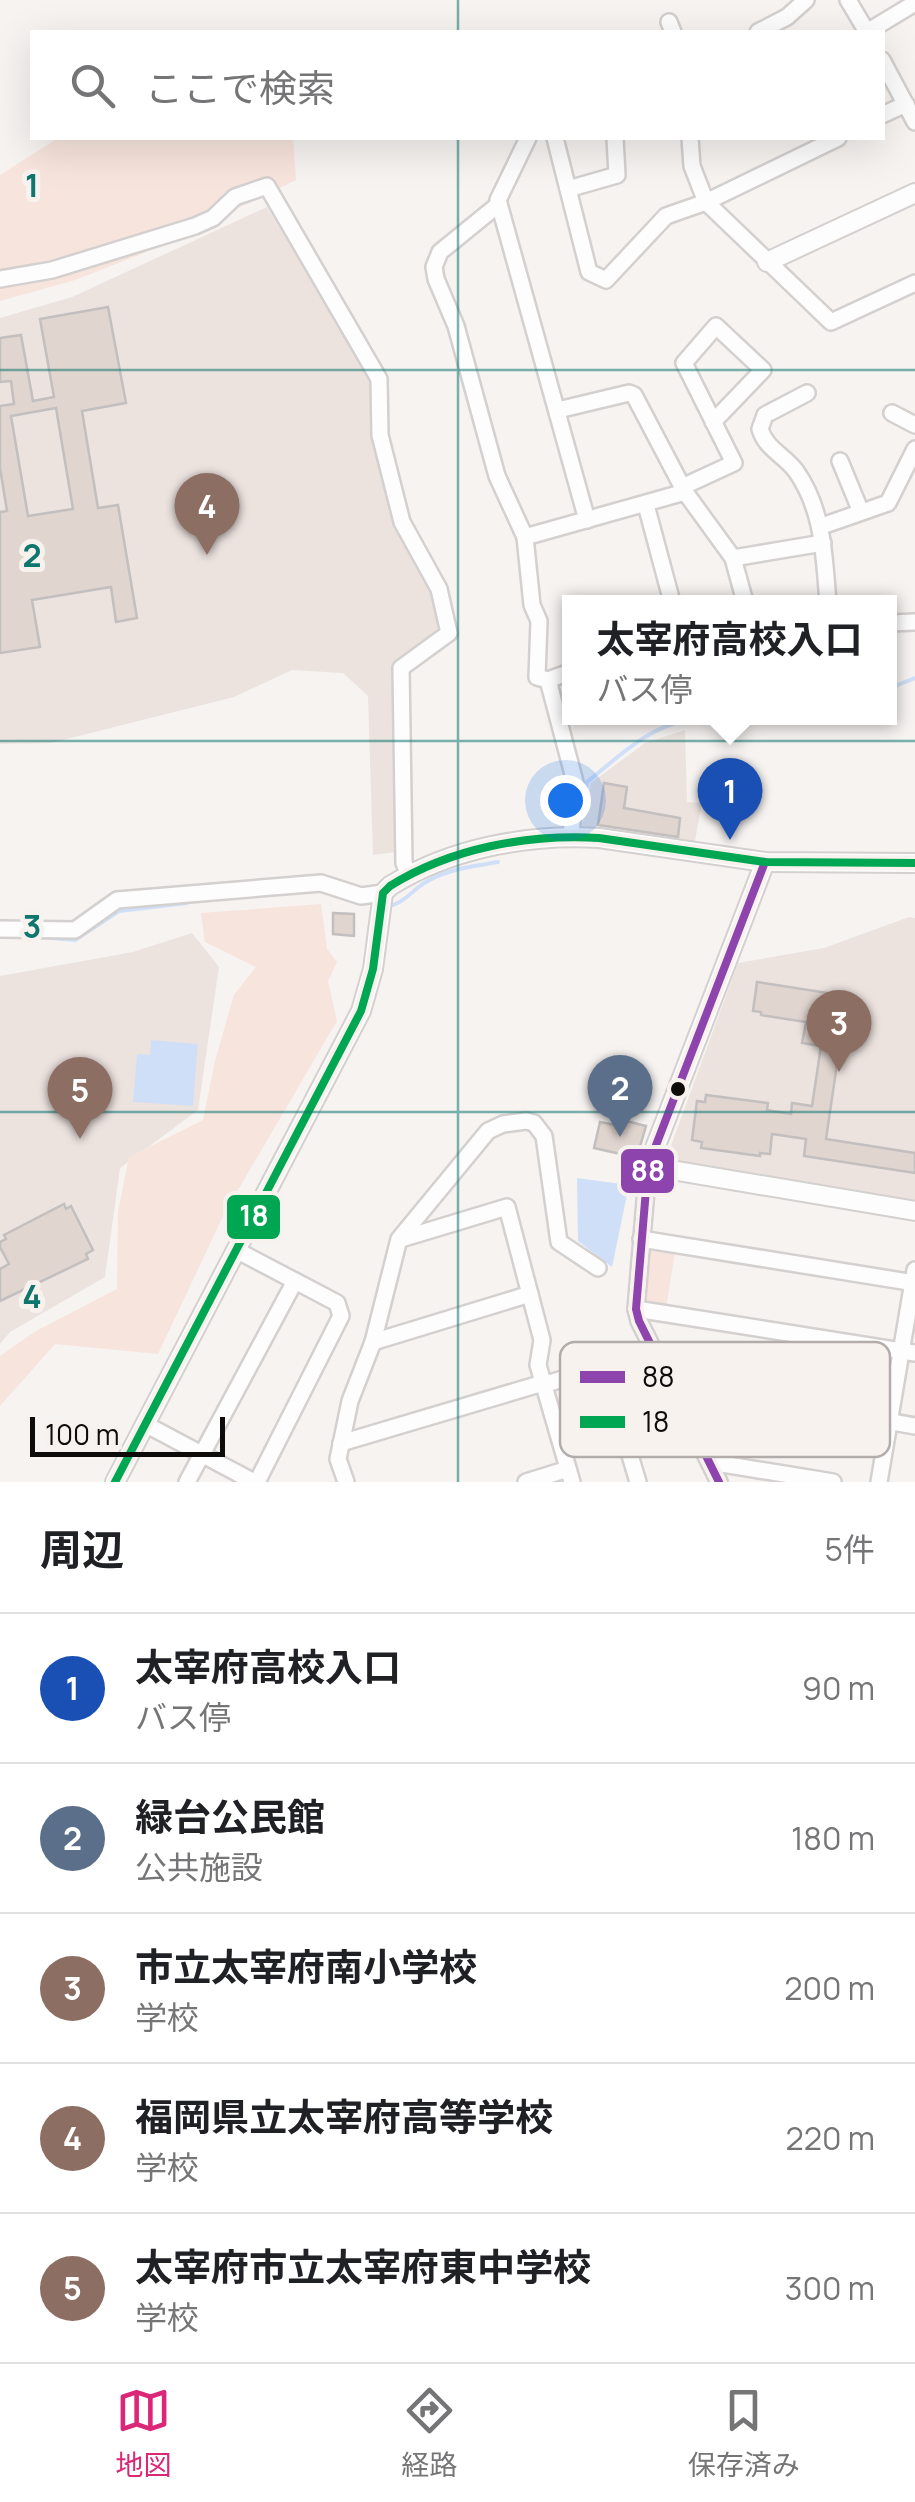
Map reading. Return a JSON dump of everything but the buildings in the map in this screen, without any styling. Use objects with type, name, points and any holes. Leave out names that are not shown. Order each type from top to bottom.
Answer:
[{"type":"street","points":[[762,30],[806,0]]},
{"type":"street","points":[[848,0],[866,30]]},
{"type":"street","points":[[870,30],[915,2]]},
{"type":"street","points":[[885,66],[915,122]]},
{"type":"street","points":[[885,114],[906,104]]},
{"type":"street","points":[[527,140],[498,200],[588,520]]},
{"type":"street","points":[[556,140],[590,272],[606,280],[666,216],[706,202],[834,140]]},
{"type":"street","points":[[568,189],[618,175],[615,140]]},
{"type":"street","points":[[690,140],[692,166],[706,202],[831,322],[915,283]]},
{"type":"street","points":[[0,280],[52,270],[195,226],[214,218],[235,197],[267,186],[379,379],[380,435],[402,522],[439,589],[450,633],[400,668],[404,863],[409,874]]},
{"type":"street","points":[[767,262],[915,193]]},
{"type":"street","points":[[499,204],[440,252],[434,267],[456,326],[497,476],[526,537],[532,605],[538,622],[537,677],[548,680],[562,675]]},
{"type":"street","points":[[526,537],[646,505],[734,463],[713,422],[684,363],[716,326],[763,370],[713,422]]},
{"type":"street","points":[[807,392],[765,415],[760,429],[768,446],[795,470],[823,535],[827,595]]},
{"type":"street","points":[[558,410],[634,395],[684,490],[733,558],[743,595]]},
{"type":"street","points":[[892,413],[915,425]]},
{"type":"street","points":[[733,558],[823,535],[861,512],[888,502],[915,449]]},
{"type":"street","points":[[840,461],[861,512]]},
{"type":"street","points":[[646,505],[670,595]]},
{"type":"street","points":[[548,680],[575,782],[571,837]]},
{"type":"street","points":[[0,929],[75,930],[117,900],[321,883],[361,896],[383,893],[409,874],[454,855],[500,844],[571,837],[765,862],[915,863]]},
{"type":"street","points":[[649,1342],[636,1309],[648,1166],[765,862]]},
{"type":"street","points":[[115,1482],[361,1010],[374,969],[383,893]]},
{"type":"street","points":[[346,1482],[338,1458],[350,1401],[373,1342],[399,1239],[488,1130],[526,1120],[534,1123],[544,1136],[559,1242],[598,1268]]},
{"type":"street","points":[[648,1166],[915,1210]]},
{"type":"street","points":[[399,1239],[507,1207],[542,1340],[538,1365],[560,1442]]},
{"type":"street","points":[[641,1239],[914,1279],[908,1352],[890,1422],[915,1426]]},
{"type":"street","points":[[145,1424],[256,1482],[341,1316],[337,1303],[236,1250]]},
{"type":"street","points":[[187,1482],[295,1281]]},
{"type":"street","points":[[373,1342],[530,1294]]},
{"type":"street","points":[[636,1309],[845,1342]]},
{"type":"street","points":[[341,1443],[560,1379]]},
{"type":"street","points":[[630,1457],[638,1482]]},
{"type":"street","points":[[707,1457],[719,1482]]},
{"type":"street","points":[[879,1482],[884,1457]]},
{"type":"street","points":[[710,1462],[833,1482]]},
{"type":"street","points":[[526,1482],[570,1476]]},
{"type":"shaded area","points":[[55,140],[293,140],[296,180],[144,253],[75,280],[0,301],[0,175]]},
{"type":"shaded area","points":[[267,207],[372,382],[370,424],[395,526],[432,584],[444,630],[394,665],[397,852],[373,855],[368,696],[343,673],[292,670],[234,697],[51,743],[0,744],[0,318],[72,297]]},
{"type":"shaded area","points":[[685,730],[687,802],[702,803],[694,846],[582,827],[591,783],[645,743]]},
{"type":"shaded area","points":[[321,904],[327,949],[337,962],[328,981],[337,1021],[224,1214],[158,1354],[55,1344],[0,1406],[0,1356],[36,1331],[117,1289],[118,1212],[129,1157],[203,1120],[234,995],[256,967],[205,942],[201,913]]},
{"type":"shaded area","points":[[915,918],[915,1202],[665,1162],[738,963],[824,948]]},
{"type":"shaded area","points":[[192,933],[219,967],[198,1110],[120,1168],[105,1277],[10,1332],[0,1344],[0,976],[133,952]]},
{"type":"shaded area","points":[[647,1249],[675,1252],[666,1308],[651,1305],[644,1295]]},
{"type":"water","points":[[151,1040],[198,1044],[193,1106],[133,1102],[137,1054],[150,1055]]},
{"type":"water","points":[[577,1178],[629,1185],[612,1267],[578,1241]]},
{"type":"waterway","points":[[897,685],[915,678]]},
{"type":"waterway","points":[[579,824],[587,782],[634,744],[670,725]]},
{"type":"waterway","points":[[393,905],[443,874],[498,862]]},
{"type":"waterway","points":[[30,936],[75,940],[119,911],[187,903]]},
{"type":"transit line","name":"18","points":[[115,1482],[361,1011],[373,969],[383,893],[390,886],[464,853],[545,838],[599,838],[765,862],[915,863]]},
{"type":"transit line","name":"88","points":[[649,1342],[636,1309],[648,1166],[765,862]]},
{"type":"transit line","name":"88","points":[[707,1457],[719,1482]]},
{"type":"place","name":"福岡県立太宰府高等学校","points":[[207,555]]},
{"type":"place","name":"太宰府高校入口","points":[[730,840]]},
{"type":"place","name":"市立太宰府南小学校","points":[[839,1072]]},
{"type":"place","name":"緑台公民館","points":[[620,1137]]},
{"type":"place","name":"太宰府市立太宰府東中学校","points":[[80,1139]]}]
